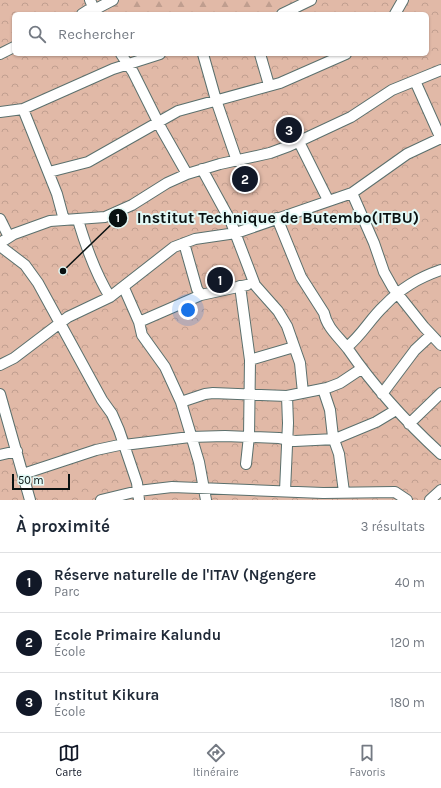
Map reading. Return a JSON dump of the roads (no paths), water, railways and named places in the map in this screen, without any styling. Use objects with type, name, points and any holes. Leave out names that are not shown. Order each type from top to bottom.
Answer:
[{"type":"street","points":[[93,8],[112,0]]},
{"type":"street","points":[[286,12],[311,0]]},
{"type":"street","points":[[396,12],[404,0]]},
{"type":"street","points":[[0,54],[12,48]]},
{"type":"street","points":[[122,56],[187,174]]},
{"type":"street","points":[[0,112],[23,108],[66,88],[128,64],[154,56]]},
{"type":"street","points":[[204,56],[216,100],[237,161]]},
{"type":"street","points":[[261,56],[269,85]]},
{"type":"street","points":[[49,172],[88,162],[178,111],[280,83],[341,56]]},
{"type":"street","points":[[139,496],[116,420],[102,400],[38,283],[25,265],[0,245],[9,237],[36,226],[64,220],[105,217],[132,205],[167,183],[187,174],[270,153],[299,142],[351,116],[392,90],[441,70]]},
{"type":"street","points":[[0,365],[14,358],[60,323],[124,288],[168,251],[184,242],[195,239],[236,234],[277,218],[352,193],[407,154],[441,139],[415,81]]},
{"type":"street","points":[[23,108],[49,172],[64,220]]},
{"type":"street","points":[[299,142],[328,200]]},
{"type":"street","points":[[202,169],[236,234],[255,285],[278,312],[287,326],[300,363],[303,393]]},
{"type":"street","points":[[352,193],[374,243],[384,272],[398,293],[437,339],[415,350],[382,394]]},
{"type":"street","points":[[277,218],[301,276],[324,313],[326,320],[347,347],[361,369],[382,394],[409,424],[441,454]]},
{"type":"street","points":[[0,219],[9,237]]},
{"type":"street","points":[[78,220],[90,257],[100,280],[110,297]]},
{"type":"street","points":[[184,242],[197,289],[201,295]]},
{"type":"street","points":[[347,347],[358,339],[383,306],[412,281],[441,270]]},
{"type":"street","points":[[139,322],[201,295],[240,286],[255,285]]},
{"type":"street","points":[[240,286],[250,360],[249,436],[246,464]]},
{"type":"street","points":[[124,288],[139,322],[142,335],[165,367],[181,402],[190,437],[199,462],[205,487],[206,500]]},
{"type":"street","points":[[250,360],[294,347]]},
{"type":"street","points":[[181,402],[205,394],[250,393],[288,396],[323,389],[340,383],[361,369]]},
{"type":"street","points":[[323,389],[330,410],[339,454],[344,492]]},
{"type":"street","points":[[409,424],[441,393]]},
{"type":"street","points":[[0,394],[30,500]]},
{"type":"street","points":[[285,491],[288,440],[288,396]]},
{"type":"street","points":[[23,474],[96,450],[124,444],[190,437],[249,436],[314,441],[335,439],[376,422],[396,410]]},
{"type":"street","points":[[0,455],[17,451]]},
{"type":"street","points":[[101,500],[139,496],[172,487],[205,487],[270,495],[285,491],[323,493],[395,492],[407,500]]},
{"type":"street","points":[[430,500],[441,490]]},
{"type":"place","name":"Institut Kikura","points":[[289,130]]},
{"type":"place","name":"Ecole Primaire Kalundu","points":[[245,179]]},
{"type":"place","name":"Institut Technique de Butembo(ITBU)","points":[[63,271]]},
{"type":"place","name":"Réserve naturelle de l'ITAV (Ngengere","points":[[220,280]]}]
